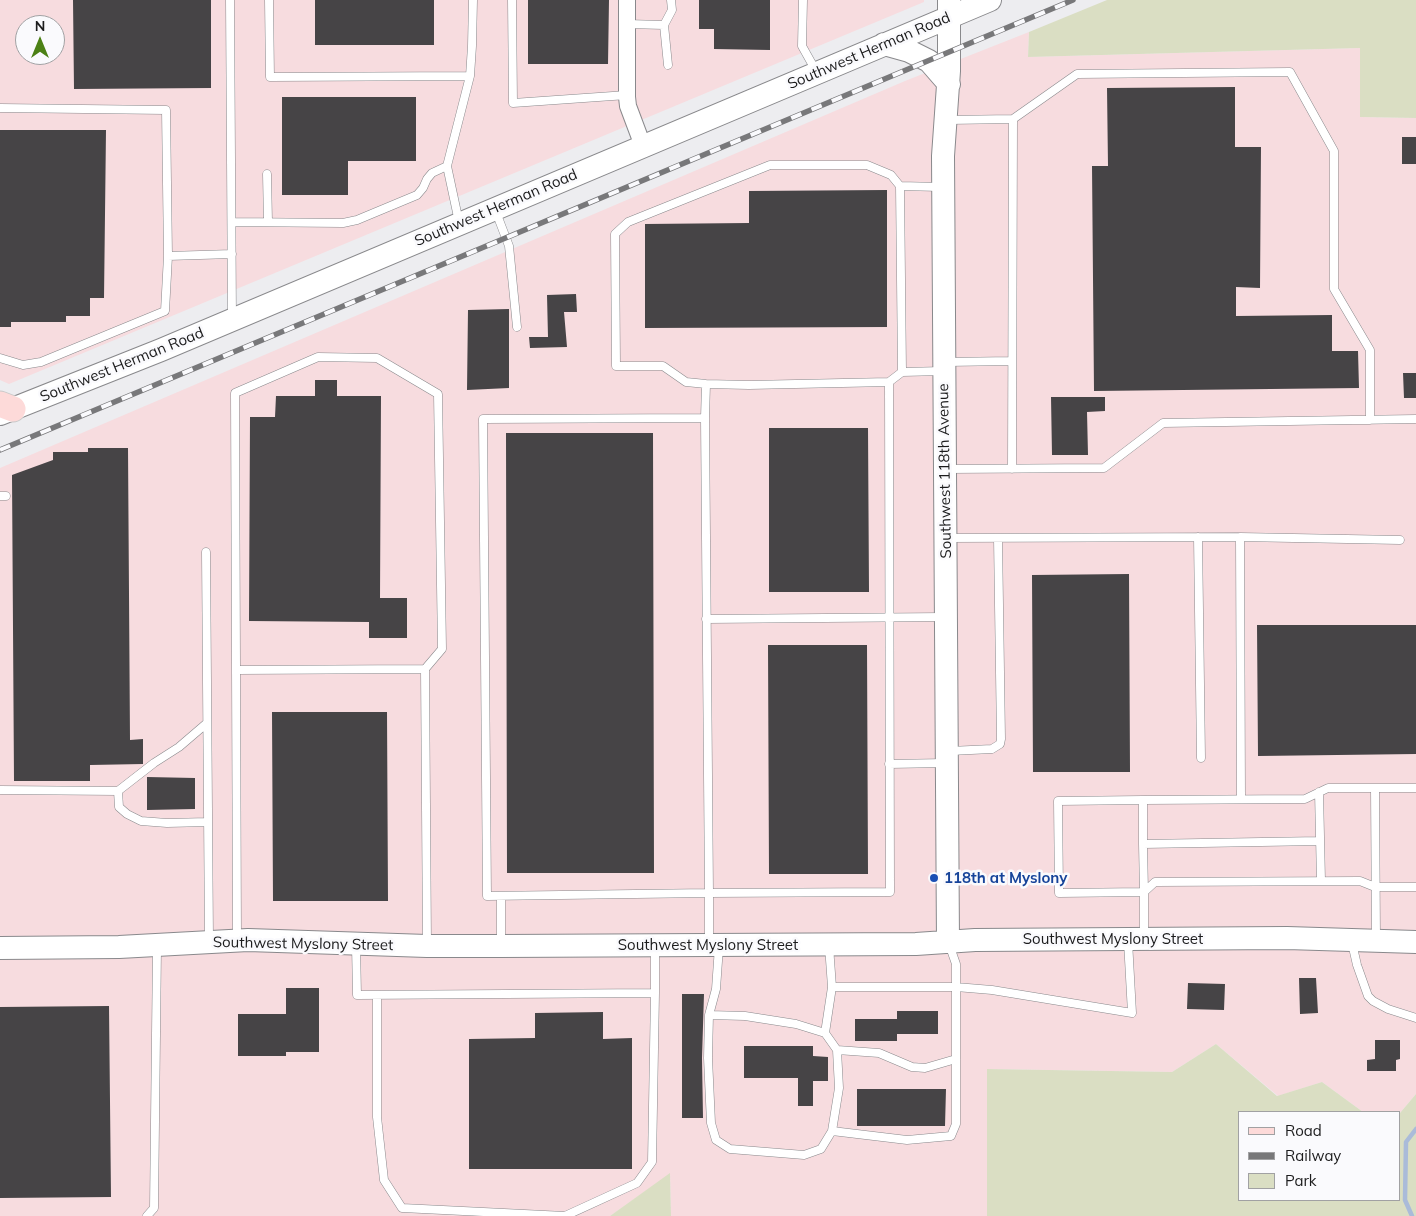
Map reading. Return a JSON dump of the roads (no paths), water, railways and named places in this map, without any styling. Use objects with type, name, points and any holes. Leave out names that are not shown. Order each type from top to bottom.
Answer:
[{"type":"street","points":[[627,0],[628,106],[644,146]]},
{"type":"street","name":"Southwest Herman Road","points":[[4,409],[90,378],[232,320],[644,146],[884,44],[949,9],[990,0]]},
{"type":"street","name":"Southwest 118th Avenue","points":[[948,942],[943,156],[948,84],[949,9]]},
{"type":"street","points":[[884,44],[909,51],[929,61],[948,84]]},
{"type":"street","name":"Southwest Myslony Street","points":[[0,948],[119,947],[237,941],[426,946],[829,945],[976,940],[1287,938],[1416,942]]},
{"type":"lane","points":[[230,0],[232,320]]},
{"type":"lane","points":[[269,0],[270,77],[470,76]]},
{"type":"lane","points":[[459,224],[447,166],[470,76],[473,0]]},
{"type":"lane","points":[[512,0],[513,103],[627,95]]},
{"type":"lane","points":[[668,65],[664,25],[672,10],[671,0]]},
{"type":"lane","points":[[803,0],[802,46],[818,72]]},
{"type":"lane","points":[[627,24],[664,25]]},
{"type":"lane","points":[[946,120],[1013,119],[1077,74],[1290,72],[1334,151],[1334,289],[1370,350],[1370,420]]},
{"type":"lane","points":[[0,108],[166,110],[168,256],[165,311],[41,362],[23,365],[0,358]]},
{"type":"lane","points":[[1012,469],[1013,119]]},
{"type":"lane","points":[[902,372],[900,186],[891,175],[867,165],[770,165],[628,222],[615,234],[616,366],[662,366],[686,382],[749,385],[889,382],[902,372],[944,366],[1012,361]]},
{"type":"lane","points":[[232,222],[343,224],[357,220],[417,194],[423,188],[426,178],[447,166]]},
{"type":"lane","points":[[268,174],[268,222]]},
{"type":"lane","points":[[900,186],[943,186]]},
{"type":"lane","points":[[495,209],[509,246],[517,327]]},
{"type":"lane","points":[[168,256],[232,254]]},
{"type":"lane","points":[[237,941],[235,393],[318,357],[377,358],[438,394],[442,649],[425,670],[426,946]]},
{"type":"lane","points":[[705,418],[483,419],[487,896],[890,892],[889,382]]},
{"type":"lane","points":[[706,384],[709,893],[716,989],[709,1016],[710,1123],[716,1140],[730,1148],[804,1155],[820,1148],[832,1131],[839,1088],[836,1050],[826,1033],[832,987],[829,945]]},
{"type":"lane","points":[[945,470],[1104,468],[1163,423],[1416,419]]},
{"type":"lane","points":[[1198,537],[1201,758]]},
{"type":"lane","points":[[945,538],[1240,537],[1400,540]]},
{"type":"lane","points":[[1240,537],[1241,800]]},
{"type":"lane","points":[[889,764],[992,749],[1000,744],[998,538]]},
{"type":"lane","points":[[206,552],[209,942]]},
{"type":"lane","points":[[706,619],[946,617]]},
{"type":"lane","points":[[236,670],[425,670]]},
{"type":"lane","points":[[0,790],[118,791],[180,747],[207,723]]},
{"type":"lane","points":[[1416,788],[1328,788],[1305,799],[1058,801],[1059,893],[1144,892],[1155,882],[1360,881],[1375,887],[1416,887]]},
{"type":"lane","points":[[1375,788],[1376,941]]},
{"type":"lane","points":[[118,791],[119,807],[127,814],[142,821],[167,823],[208,822]]},
{"type":"lane","points":[[1319,792],[1321,881]]},
{"type":"lane","points":[[832,987],[956,987],[992,990],[1132,1013],[1136,939],[1144,892],[1143,800]]},
{"type":"lane","points":[[1143,844],[1320,841]]},
{"type":"lane","points":[[501,896],[501,946]]},
{"type":"lane","points":[[1352,941],[1357,965],[1368,996],[1372,1001],[1388,1009],[1416,1018]]},
{"type":"lane","points":[[832,1131],[907,1140],[951,1136],[956,1124],[956,964],[948,942]]},
{"type":"lane","points":[[356,944],[356,995],[654,993]]},
{"type":"lane","points":[[147,1216],[154,1208],[157,945]]},
{"type":"lane","points":[[377,995],[377,1117],[384,1180],[402,1208],[565,1216],[637,1183],[652,1162],[654,945]]},
{"type":"lane","points":[[709,1016],[745,1016],[796,1024],[826,1033]]},
{"type":"lane","points":[[836,1050],[879,1053],[912,1067],[925,1068],[956,1059]]},
{"type":"waterway","points":[[1412,1216],[1405,1200],[1406,1142],[1416,1129]]},
{"type":"railway","points":[[0,450],[1073,0]]},
{"type":"place","name":"118th at Myslony","points":[[934,878]]}]
